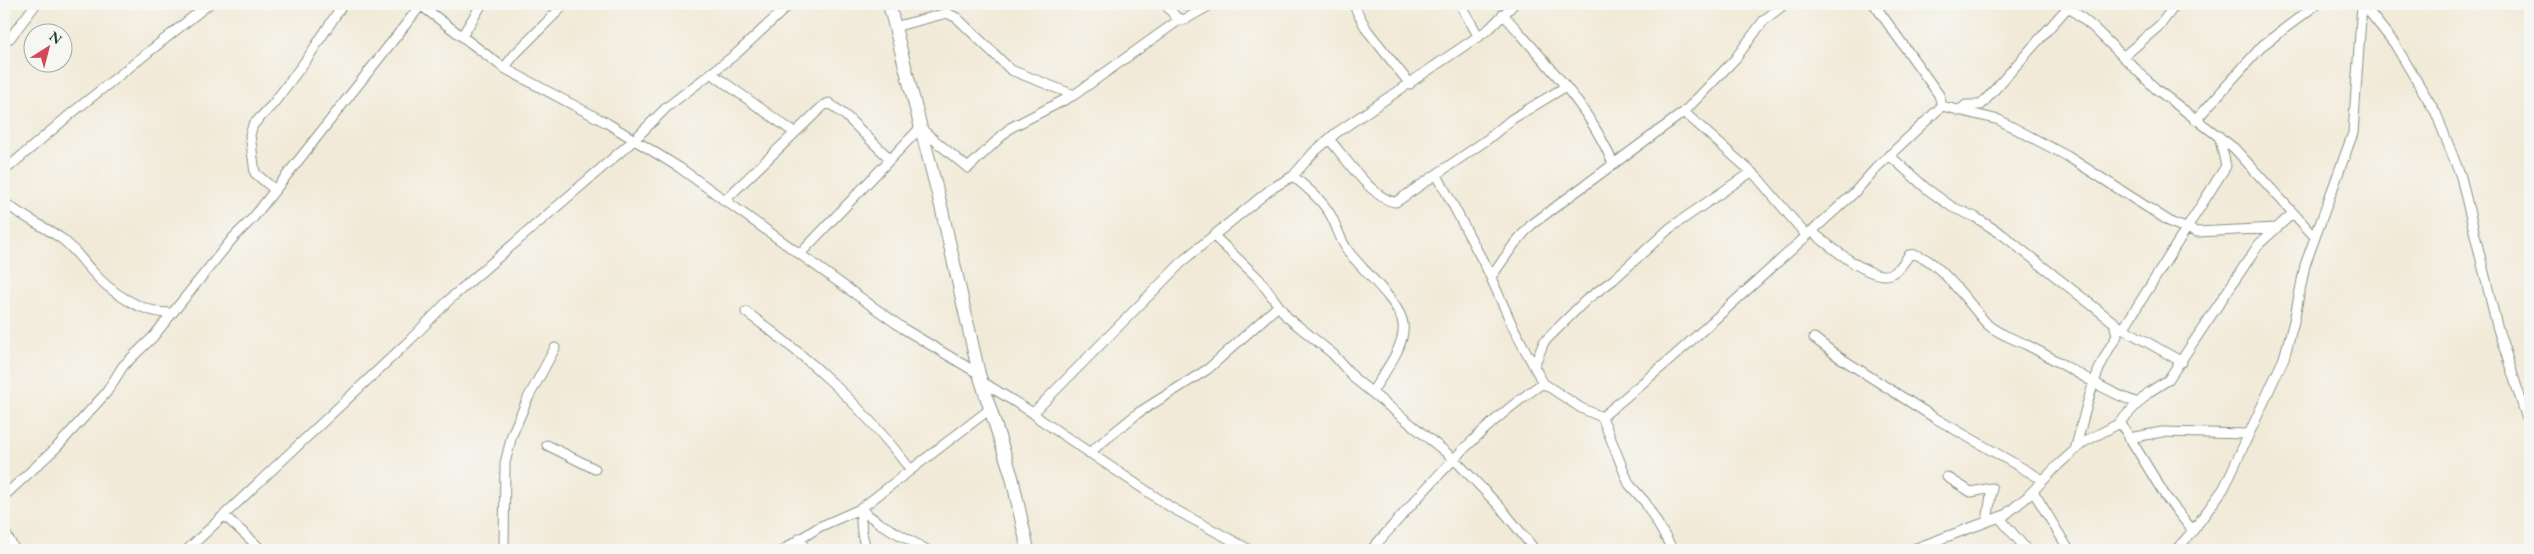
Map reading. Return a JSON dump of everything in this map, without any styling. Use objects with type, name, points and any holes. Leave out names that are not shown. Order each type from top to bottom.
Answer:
[{"type":"street","points":[[4,41],[10,38],[36,4]]},
{"type":"street","points":[[4,171],[73,112],[209,4]]},
{"type":"street","points":[[275,190],[255,172],[250,135],[253,125],[287,85],[343,4]]},
{"type":"street","points":[[4,496],[56,448],[106,394],[123,366],[153,337],[170,313],[275,190],[420,4],[504,68],[634,140],[680,168],[724,201],[758,222],[904,329],[1033,412],[1041,420],[1172,508],[1250,550]]},
{"type":"street","points":[[462,36],[482,4]]},
{"type":"street","points":[[504,68],[515,54],[565,4]]},
{"type":"street","points":[[187,550],[217,521],[225,516],[451,298],[634,140],[667,107],[711,73],[790,4]]},
{"type":"street","points":[[889,4],[941,206],[980,377],[1012,477],[1028,550]]},
{"type":"street","points":[[1165,4],[1179,20]]},
{"type":"street","points":[[920,128],[968,168],[1010,128],[1074,95],[1179,20],[1184,20],[1212,4]]},
{"type":"street","points":[[1353,4],[1367,30],[1410,84]]},
{"type":"street","points":[[1460,4],[1479,37]]},
{"type":"street","points":[[1033,412],[1186,258],[1215,237],[1270,189],[1293,176],[1313,152],[1329,139],[1479,37],[1514,4]]},
{"type":"street","points":[[1490,277],[1531,225],[1684,112],[1735,59],[1764,20],[1785,4]]},
{"type":"street","points":[[1874,4],[1939,95],[1942,106]]},
{"type":"street","points":[[2123,57],[2160,25],[2176,4]]},
{"type":"street","points":[[2196,120],[2263,45],[2316,4]]},
{"type":"street","points":[[2176,550],[2193,531],[2224,488],[2284,358],[2294,321],[2305,265],[2353,133],[2362,4]]},
{"type":"street","points":[[2362,4],[2394,43],[2436,113],[2461,178],[2497,326],[2530,428]]},
{"type":"street","points":[[1959,111],[1966,106],[1981,105],[2067,5],[2094,28],[2156,88],[2234,148],[2315,237]]},
{"type":"street","points":[[894,27],[946,13],[957,18],[1011,70],[1074,95]]},
{"type":"street","points":[[1503,14],[1570,91],[1605,144],[1613,164]]},
{"type":"street","points":[[711,73],[795,133]]},
{"type":"street","points":[[1329,139],[1365,182],[1389,202],[1396,202],[1406,197],[1488,139],[1512,119],[1565,87]]},
{"type":"street","points":[[724,201],[823,106],[829,103],[847,117],[890,159]]},
{"type":"street","points":[[1942,106],[1999,120],[2067,156],[2172,223],[2185,228],[2197,232],[2276,228]]},
{"type":"street","points":[[1602,417],[1672,358],[1853,194],[1889,155],[1942,106]]},
{"type":"street","points":[[1684,112],[1751,172],[1808,233],[1848,260],[1880,276],[1891,274],[1900,268],[1909,256],[1917,256],[1936,267],[1950,280],[1988,324],[2000,333],[2068,367],[2115,395],[2138,403]]},
{"type":"street","points":[[800,254],[920,128]]},
{"type":"street","points":[[2124,329],[2185,228],[2226,166],[2219,136]]},
{"type":"street","points":[[1889,155],[1927,189],[1952,207],[1974,217],[2003,235],[2124,329],[2182,362]]},
{"type":"street","points":[[1534,366],[1544,342],[1586,300],[1613,280],[1670,228],[1751,172]]},
{"type":"street","points":[[1437,175],[1543,383],[1581,408],[1602,417],[1629,484],[1645,502],[1673,550]]},
{"type":"street","points":[[1293,176],[1309,189],[1330,214],[1348,251],[1398,310],[1403,323],[1403,333],[1397,349],[1372,392]]},
{"type":"street","points":[[4,202],[77,252],[104,283],[156,313],[170,313]]},
{"type":"street","points":[[1911,550],[1999,517],[2033,491],[2084,442],[2120,422],[2149,392],[2168,380],[2182,362],[2259,244],[2294,213]]},
{"type":"street","points":[[1215,237],[1259,279],[1287,317],[1333,354],[1355,379],[1453,458],[1501,508],[1530,549]]},
{"type":"street","points":[[1089,453],[1138,412],[1208,369],[1278,306]]},
{"type":"street","points":[[746,312],[782,338],[852,399],[878,426],[911,470]]},
{"type":"street","points":[[2075,450],[2093,382],[2102,357],[2117,336],[2115,321]]},
{"type":"street","points":[[1814,338],[1840,357],[1935,418],[2043,480]]},
{"type":"street","points":[[504,550],[504,482],[512,435],[527,400],[555,348]]},
{"type":"street","points":[[1371,550],[1453,458],[1485,426],[1543,383]]},
{"type":"street","points":[[783,550],[819,527],[860,509],[990,408]]},
{"type":"street","points":[[2120,422],[2166,497],[2193,531]]},
{"type":"street","points":[[2129,438],[2162,432],[2249,434]]},
{"type":"street","points":[[547,444],[595,469]]},
{"type":"street","points":[[1947,478],[1971,492],[1992,488],[1986,522]]},
{"type":"street","points":[[2033,491],[2069,550]]},
{"type":"street","points":[[860,509],[866,550]]},
{"type":"street","points":[[860,509],[879,523],[926,550]]},
{"type":"street","points":[[225,516],[262,550]]},
{"type":"street","points":[[1999,517],[2027,550]]},
{"type":"street","points":[[4,531],[15,550]]},
{"type":"street","points":[[800,538],[805,550]]}]
